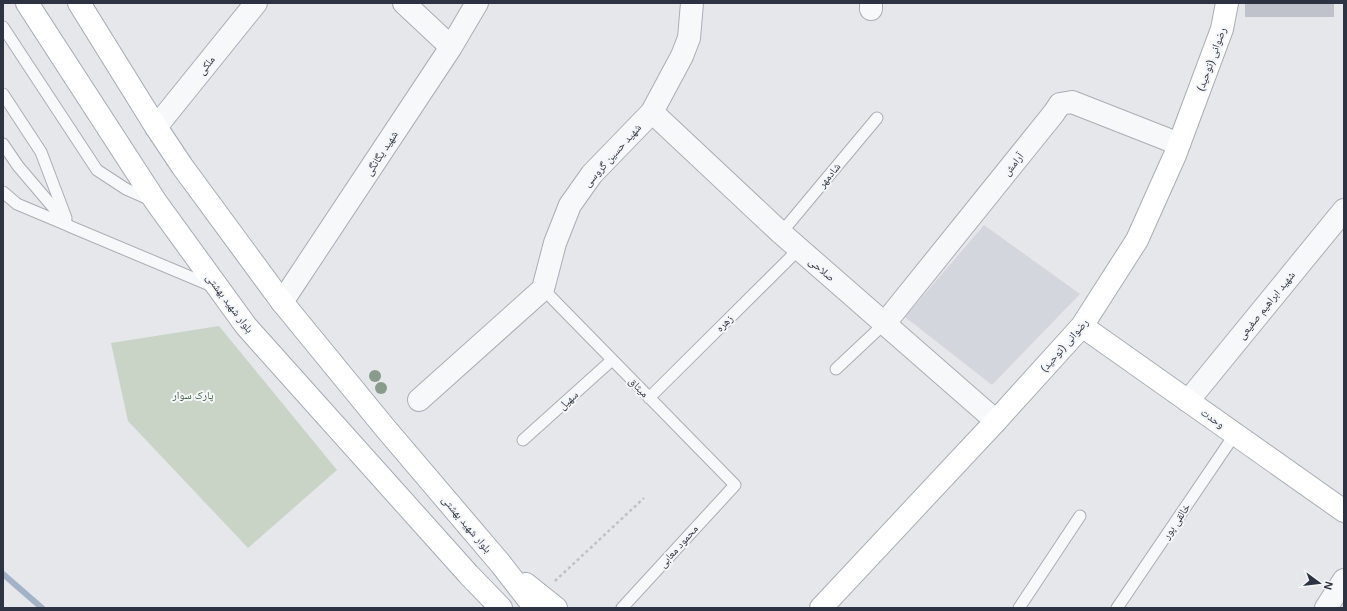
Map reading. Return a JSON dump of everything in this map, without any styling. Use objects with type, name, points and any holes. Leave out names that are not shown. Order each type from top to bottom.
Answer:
[{"type":"main road","name":"بلوار شهید بهشتی","points":[[27,3],[156,202],[246,326],[469,575],[501,608]]},
{"type":"main road","name":"بلوار شهید بهشتی","points":[[79,3],[182,166],[282,302],[386,429],[500,563],[544,604]]},
{"type":"main road","name":"رضوانی (توحید)","points":[[821,608],[996,421],[1082,326],[1137,240],[1179,144],[1222,29],[1227,3]]},
{"type":"main road","name":"وحدت","points":[[1082,326],[1344,511]]},
{"type":"main road","name":"بلوار شهید بهشتی","points":[[469,575],[494,608]]},
{"type":"street","name":"ملکی","points":[[156,127],[256,3]]},
{"type":"street","points":[[404,3],[451,47]]},
{"type":"street","name":"شهید یگانگی","points":[[282,302],[451,47],[477,3]]},
{"type":"street","name":"شهید حسین گروسی","points":[[543,289],[556,243],[570,205],[592,174],[652,112],[682,56],[689,38],[692,3]]},
{"type":"street","name":"آرامش","points":[[885,323],[1060,104],[1072,102],[1179,144]]},
{"type":"street","name":"صلاحی","points":[[652,112],[799,249],[996,421]]},
{"type":"street","name":"شهید ابراهیم صفیعی","points":[[1188,401],[1344,210]]},
{"type":"street","points":[[419,400],[543,289]]},
{"type":"street","points":[[1326,608],[1344,580]]},
{"type":"lane","points":[[3,27],[97,170],[126,189],[156,202]]},
{"type":"lane","points":[[3,94],[41,152],[69,226]]},
{"type":"lane","name":"شادمهر","points":[[782,233],[877,118]]},
{"type":"lane","points":[[3,144],[18,166],[69,226]]},
{"type":"lane","points":[[3,192],[17,204]]},
{"type":"lane","points":[[3,197],[220,290]]},
{"type":"lane","name":"زهره","points":[[649,398],[799,249]]},
{"type":"lane","name":"میثاق","points":[[543,289],[735,485]]},
{"type":"lane","points":[[836,369],[885,323]]},
{"type":"lane","name":"سهیل","points":[[523,440],[612,360]]},
{"type":"lane","name":"خالقی پور","points":[[1117,608],[1235,434]]},
{"type":"lane","name":"محمود معابی","points":[[622,608],[735,485]]},
{"type":"lane","points":[[1019,608],[1080,516]]},
{"type":"path","points":[[544,604],[644,498]]},
{"type":"shaded area","points":[[984,225],[1080,294],[992,385],[905,317]]},
{"type":"green space","name":"پارک سوار","points":[[219,326],[337,470],[248,548],[128,421],[111,343]]},
{"type":"building","points":[[1245,3],[1334,3],[1334,17],[1245,17]]},
{"type":"waterway","points":[[3,574],[42,608]]}]
